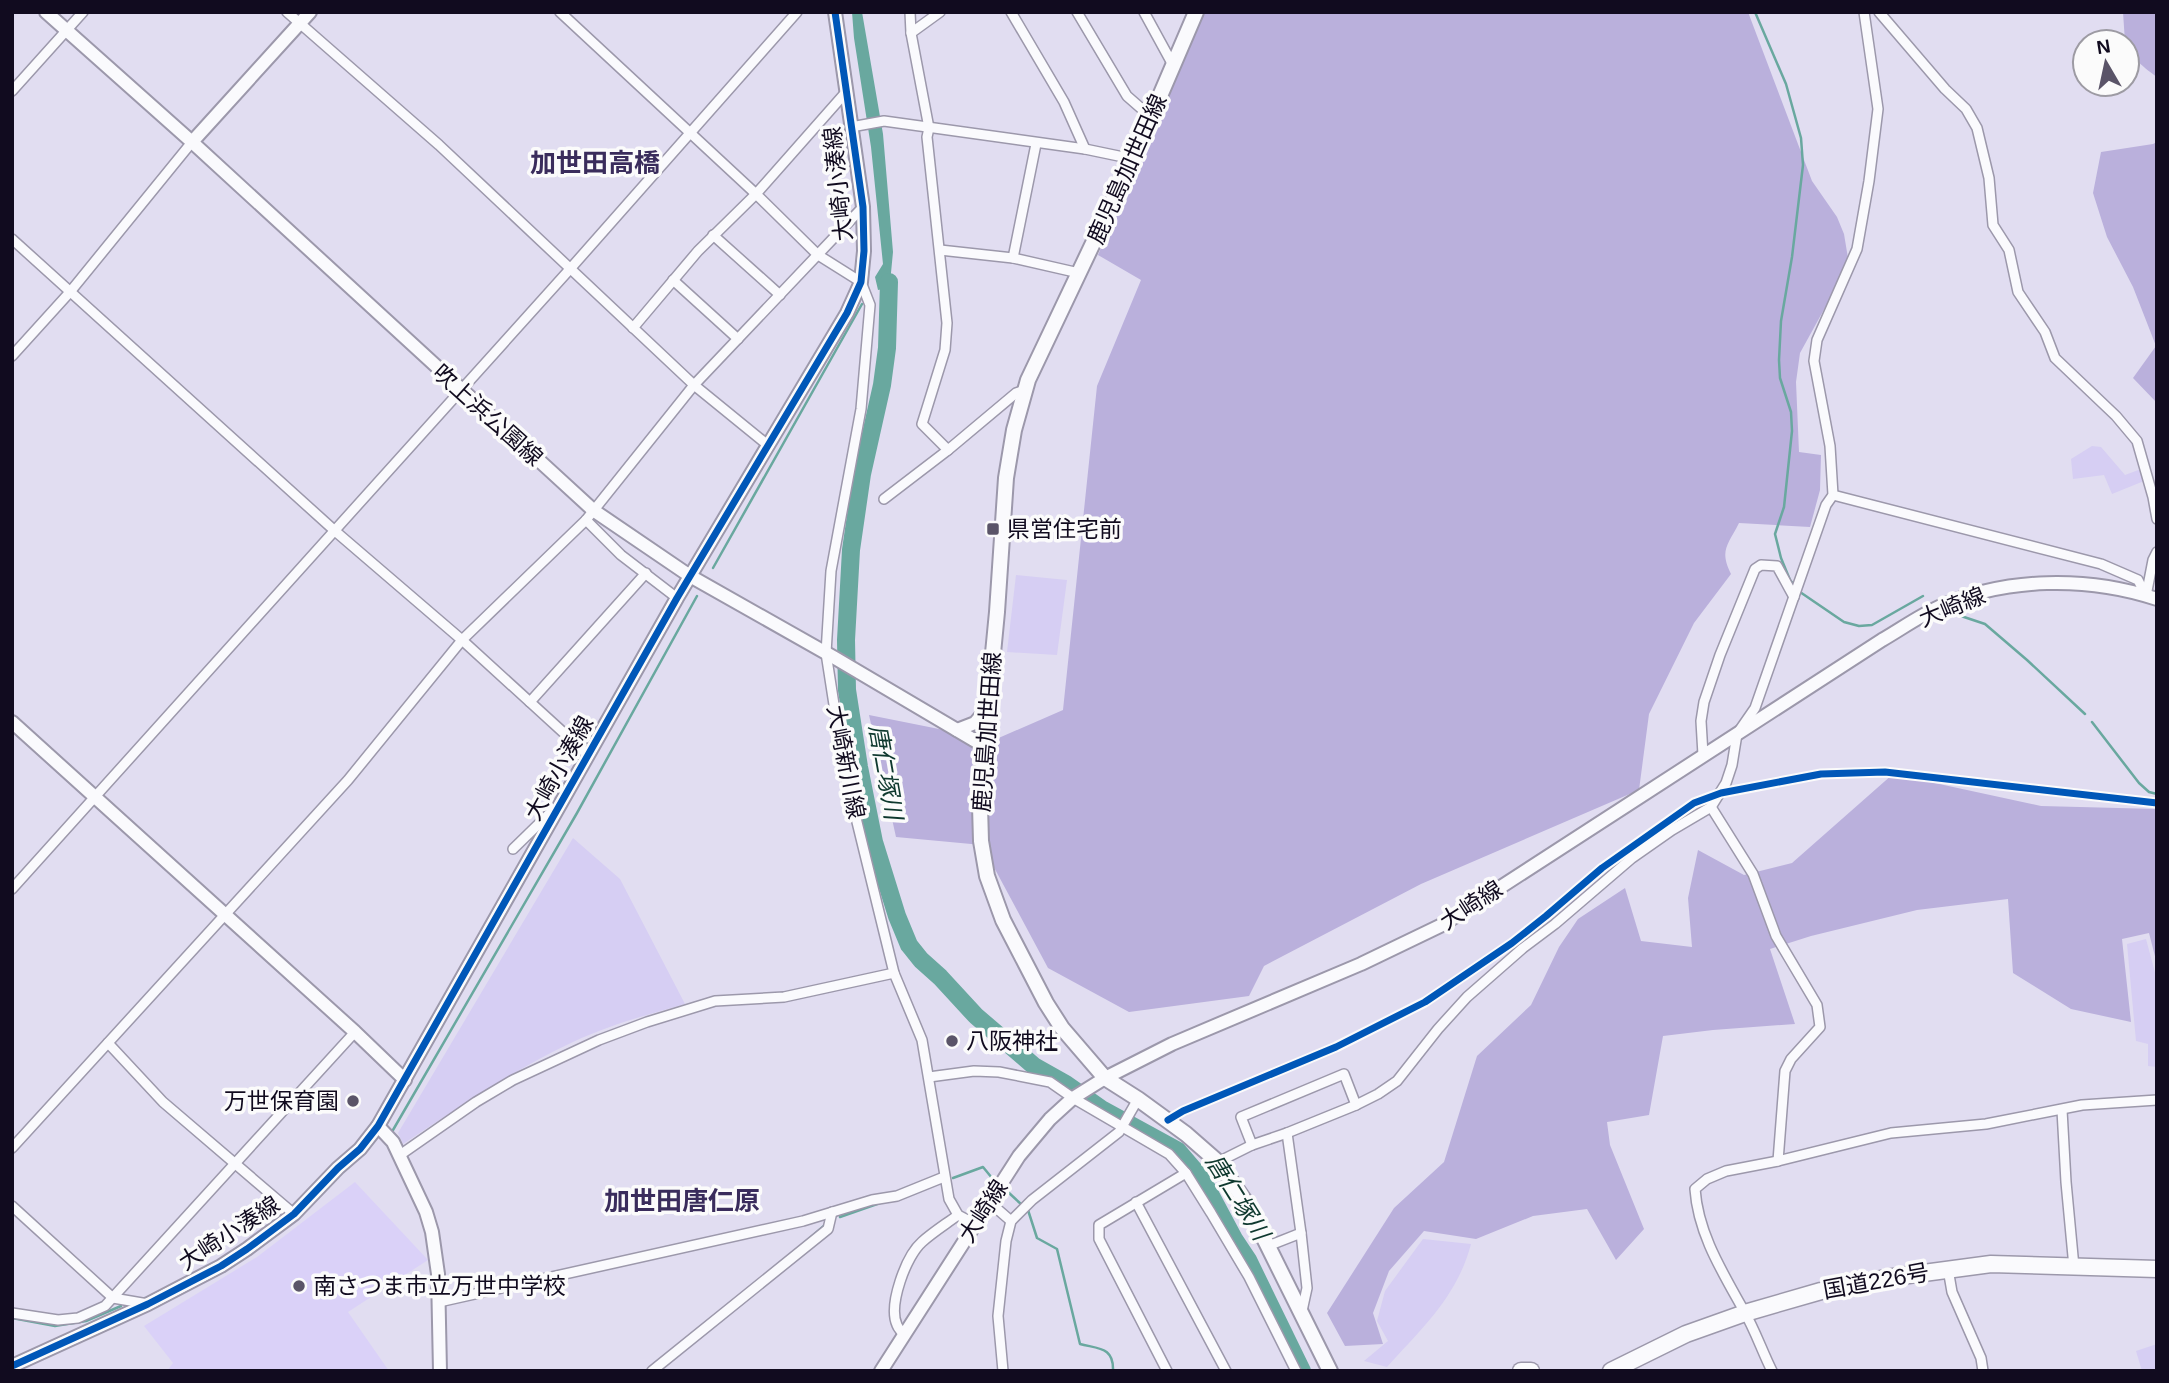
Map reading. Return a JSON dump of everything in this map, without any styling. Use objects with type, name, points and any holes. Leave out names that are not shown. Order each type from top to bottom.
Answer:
[{"type":"highway","name":"国道226号","points":[[1611,1371],[1686,1334],[1745,1313],[1821,1291],[1886,1278],[1991,1264],[2157,1269]]},
{"type":"highway","points":[[1521,1371],[1531,1371]]},
{"type":"main road","name":"鹿児島加世田線","points":[[1196,12],[1133,159],[1046,339],[1025,390],[1014,430],[1006,478],[984,746],[980,806],[981,841],[992,894],[1046,1003],[1070,1038],[1105,1078],[1135,1106],[1186,1134],[1218,1163],[1247,1204],[1330,1371]]},
{"type":"street","name":"吹上浜公園線","points":[[46,12],[192,142],[460,389],[590,515],[984,746]]},
{"type":"street","points":[[12,91],[83,12]]},
{"type":"street","points":[[287,12],[439,145],[694,385],[769,446]]},
{"type":"street","points":[[12,356],[71,292],[192,142],[310,12]]},
{"type":"street","points":[[560,12],[756,194],[818,256],[860,282]]},
{"type":"street","points":[[12,889],[570,269],[797,12]]},
{"type":"street","points":[[910,12],[911,33],[929,128],[927,137],[947,312],[945,350],[922,424],[948,450]]},
{"type":"street","points":[[911,33],[940,12]]},
{"type":"street","points":[[1011,12],[1064,103],[1085,149]]},
{"type":"street","points":[[1077,12],[1127,96],[1151,117]]},
{"type":"street","points":[[1144,12],[1174,65]]},
{"type":"street","points":[[1218,1163],[1252,1144],[1356,1105],[1396,1081],[1467,997],[1632,858],[1710,807],[1726,783],[1737,734],[1755,708],[1826,505],[1833,495],[1830,446],[1814,360],[1817,340],[1857,249],[1869,181],[1878,109],[1864,12]]},
{"type":"street","points":[[1879,12],[1945,89],[1966,109],[1977,128],[1989,178],[1993,225],[2009,250],[2018,292],[2045,332],[2055,359],[2116,416],[2137,441],[2151,486],[2157,519]]},
{"type":"street","name":"大崎小湊線","points":[[12,1366],[148,1304],[247,1250],[294,1214],[360,1149],[378,1126],[677,598],[847,313],[860,282],[864,251],[858,125],[847,91],[834,13]]},
{"type":"street","points":[[633,328],[713,235],[756,194],[847,91]]},
{"type":"street","points":[[858,125],[884,121],[1085,149],[1133,159]]},
{"type":"street","points":[[1013,258],[1035,144]]},
{"type":"street","points":[[12,1148],[348,780],[463,640],[590,515],[694,385],[863,207]]},
{"type":"street","points":[[713,235],[780,295]]},
{"type":"street","points":[[12,239],[335,531],[463,640],[589,755]]},
{"type":"street","points":[[940,250],[1013,258],[1079,273]]},
{"type":"street","points":[[673,280],[738,339]]},
{"type":"street","name":"大崎新川線","points":[[860,282],[870,305],[867,352],[861,409],[831,571],[831,655],[844,769],[894,973],[922,1040],[944,1177],[949,1199],[958,1215]]},
{"type":"street","points":[[884,499],[1016,393],[1025,390]]},
{"type":"street","points":[[1833,495],[2101,564],[2138,580],[2152,597]]},
{"type":"street","points":[[590,515],[621,555],[677,598]]},
{"type":"street","points":[[2152,597],[2153,560],[2157,552]]},
{"type":"street","points":[[1703,755],[1701,721],[1704,702],[1755,569],[1761,565],[1777,566],[1794,597]]},
{"type":"street","points":[[530,702],[646,573]]},
{"type":"street","name":"大崎線","points":[[881,1371],[988,1201],[1037,1133],[1075,1098],[1105,1078],[1172,1044],[1362,964],[1442,925],[1882,640],[1938,607],[2009,586],[2058,583],[2097,586],[2152,597]]},
{"type":"street","points":[[957,730],[975,723],[988,709]]},
{"type":"street","points":[[12,722],[405,1080]]},
{"type":"street","points":[[513,849],[564,800]]},
{"type":"street","points":[[1710,807],[1753,874],[1776,936],[1819,1013],[1820,1027],[1791,1059],[1785,1071],[1778,1161]]},
{"type":"street","points":[[400,1155],[476,1102],[513,1080],[646,1021],[715,1001],[784,997],[894,973]]},
{"type":"street","points":[[12,1313],[58,1321],[78,1318],[105,1306],[355,1032]]},
{"type":"street","points":[[108,1043],[163,1102],[294,1214]]},
{"type":"street","points":[[929,1077],[974,1071],[999,1072],[1050,1082],[1169,1154],[1186,1173],[1249,1277],[1296,1371]]},
{"type":"street","points":[[1252,1144],[1241,1117],[1344,1074],[1356,1105]]},
{"type":"street","points":[[1772,1371],[1701,1226],[1695,1189],[1707,1180],[1726,1171],[1891,1133],[1986,1124],[2082,1105],[2157,1100]]},
{"type":"street","points":[[1003,1371],[998,1315],[1006,1241],[1012,1221],[1032,1200],[1124,1126],[1135,1106]]},
{"type":"street","points":[[2062,1110],[2074,1267]]},
{"type":"street","points":[[378,1126],[393,1142],[400,1155],[426,1212],[432,1232],[439,1302],[440,1371]]},
{"type":"street","points":[[1287,1133],[1307,1288],[1301,1314]]},
{"type":"street","points":[[1167,1371],[1099,1239],[1098,1225],[1186,1173]]},
{"type":"street","points":[[439,1302],[790,1224],[872,1200],[897,1196],[944,1177]]},
{"type":"street","points":[[988,1201],[1012,1221]]},
{"type":"street","points":[[1136,1202],[1226,1371]]},
{"type":"street","points":[[12,1206],[113,1298],[148,1304]]},
{"type":"street","points":[[652,1371],[828,1229],[832,1212]]},
{"type":"street","points":[[903,1334],[895,1323],[896,1297],[908,1261],[920,1244],[958,1215],[975,1224]]},
{"type":"street","points":[[1268,1245],[1301,1233]]},
{"type":"street","points":[[1948,1269],[1952,1292],[1981,1358],[1983,1371]]},
{"type":"shaded area","points":[[852,12],[862,12],[883,134],[893,252],[888,304],[883,289],[878,290],[875,277],[883,264],[871,147]]},
{"type":"shaded area","points":[[1199,12],[1748,12],[1812,181],[1837,217],[1844,234],[1849,264],[1800,353],[1796,382],[1799,452],[1821,455],[1820,490],[1810,527],[1739,523],[1725,553],[1731,574],[1694,623],[1649,714],[1639,790],[1421,884],[1264,966],[1249,996],[1129,1012],[1048,968],[982,845],[896,837],[869,715],[994,740],[1063,710],[1097,386],[1141,280],[1098,255]]},
{"type":"shaded area","points":[[2123,12],[2157,12],[2157,77],[2141,64],[2141,28],[2124,28]]},
{"type":"shaded area","points":[[2157,142],[2157,403],[2133,378],[2156,346],[2133,287],[2107,237],[2093,193],[2101,152]]},
{"type":"shaded area","points":[[2092,446],[2101,447],[2125,475],[2141,469],[2144,481],[2112,494],[2104,475],[2073,479],[2071,459]]},
{"type":"shaded area","points":[[1016,575],[1067,580],[1057,655],[1007,652]]},
{"type":"shaded area","points":[[1893,774],[2041,806],[2157,809],[2157,964],[2149,933],[2122,939],[2131,1022],[2071,1009],[2013,973],[2008,899],[1917,910],[1770,949],[1795,1024],[1663,1036],[1649,1115],[1607,1122],[1610,1145],[1644,1229],[1616,1260],[1587,1209],[1533,1216],[1476,1239],[1424,1231],[1389,1271],[1373,1313],[1383,1344],[1345,1346],[1327,1313],[1394,1208],[1444,1162],[1477,1056],[1531,1005],[1559,947],[1578,919],[1625,888],[1641,941],[1692,947],[1688,898],[1698,850],[1744,875],[1792,863]]},
{"type":"shaded area","points":[[573,838],[620,879],[685,1004],[614,1025],[551,1053],[486,1090],[403,1144],[398,1133]]},
{"type":"shaded area","points":[[2146,939],[2157,980],[2157,1067],[2148,1066],[2148,1044],[2136,1041],[2127,944]]},
{"type":"shaded area","name":"南さつま市立万世中学校","points":[[355,1182],[428,1260],[348,1312],[389,1371],[167,1371],[173,1363],[144,1326],[257,1257]]},
{"type":"shaded area","points":[[1423,1239],[1471,1244],[1457,1280],[1437,1311],[1387,1367],[1364,1361],[1388,1341],[1377,1321],[1385,1291]]},
{"type":"shaded area","points":[[2157,1344],[2157,1371],[2142,1371],[2136,1351]]},
{"type":"waterway","points":[[1755,12],[1786,84],[1801,138],[1803,165],[1781,321],[1780,378],[1791,412],[1792,431],[1784,507],[1775,534],[1781,558],[1790,580],[1796,587]]},
{"type":"waterway","name":"唐仁塚川","points":[[889,282],[887,348],[882,385],[862,474],[851,550],[846,640],[847,690],[859,767],[874,842],[897,916],[909,945],[921,960],[976,1016],[1034,1066],[1103,1110],[1178,1151],[1202,1179],[1248,1260],[1302,1371]]},
{"type":"waterway","points":[[713,568],[862,304]]},
{"type":"waterway","points":[[1800,592],[1844,622],[1859,626],[1872,625],[1923,596]]},
{"type":"waterway","points":[[393,1130],[577,813],[697,596]]},
{"type":"waterway","points":[[1955,614],[1985,624],[2085,714]]},
{"type":"waterway","points":[[2092,722],[2139,783],[2149,792],[2157,794]]},
{"type":"waterway","points":[[953,1178],[983,1167],[992,1178]]},
{"type":"waterway","points":[[1008,1192],[1022,1205]]},
{"type":"waterway","points":[[840,1217],[880,1203]]},
{"type":"waterway","points":[[1028,1210],[1037,1238],[1057,1249],[1080,1344],[1108,1353],[1113,1363],[1113,1371]]},
{"type":"waterway","points":[[803,1244],[825,1225]]},
{"type":"waterway","points":[[12,1318],[55,1326],[86,1321],[121,1306]]},
{"type":"cycle path","points":[[12,1366],[148,1304],[221,1266],[247,1249],[294,1214],[360,1149],[378,1126],[677,598],[847,313],[861,282],[864,251],[863,207],[835,12]]},
{"type":"cycle path","points":[[1168,1120],[1183,1111],[1336,1047],[1425,1002],[1512,943],[1602,868],[1694,803],[1721,793],[1821,774],[1885,772],[2157,803]]},
{"type":"place","name":"県営住宅前","points":[[993,529]]},
{"type":"place","name":"八阪神社","points":[[952,1041]]},
{"type":"place","name":"万世保育園","points":[[353,1101]]},
{"type":"place","name":"南さつま市立万世中学校","points":[[299,1286]]},
{"type":"district","name":"加世田高橋","points":[[595,163]]},
{"type":"district","name":"加世田唐仁原","points":[[682,1201]]}]
